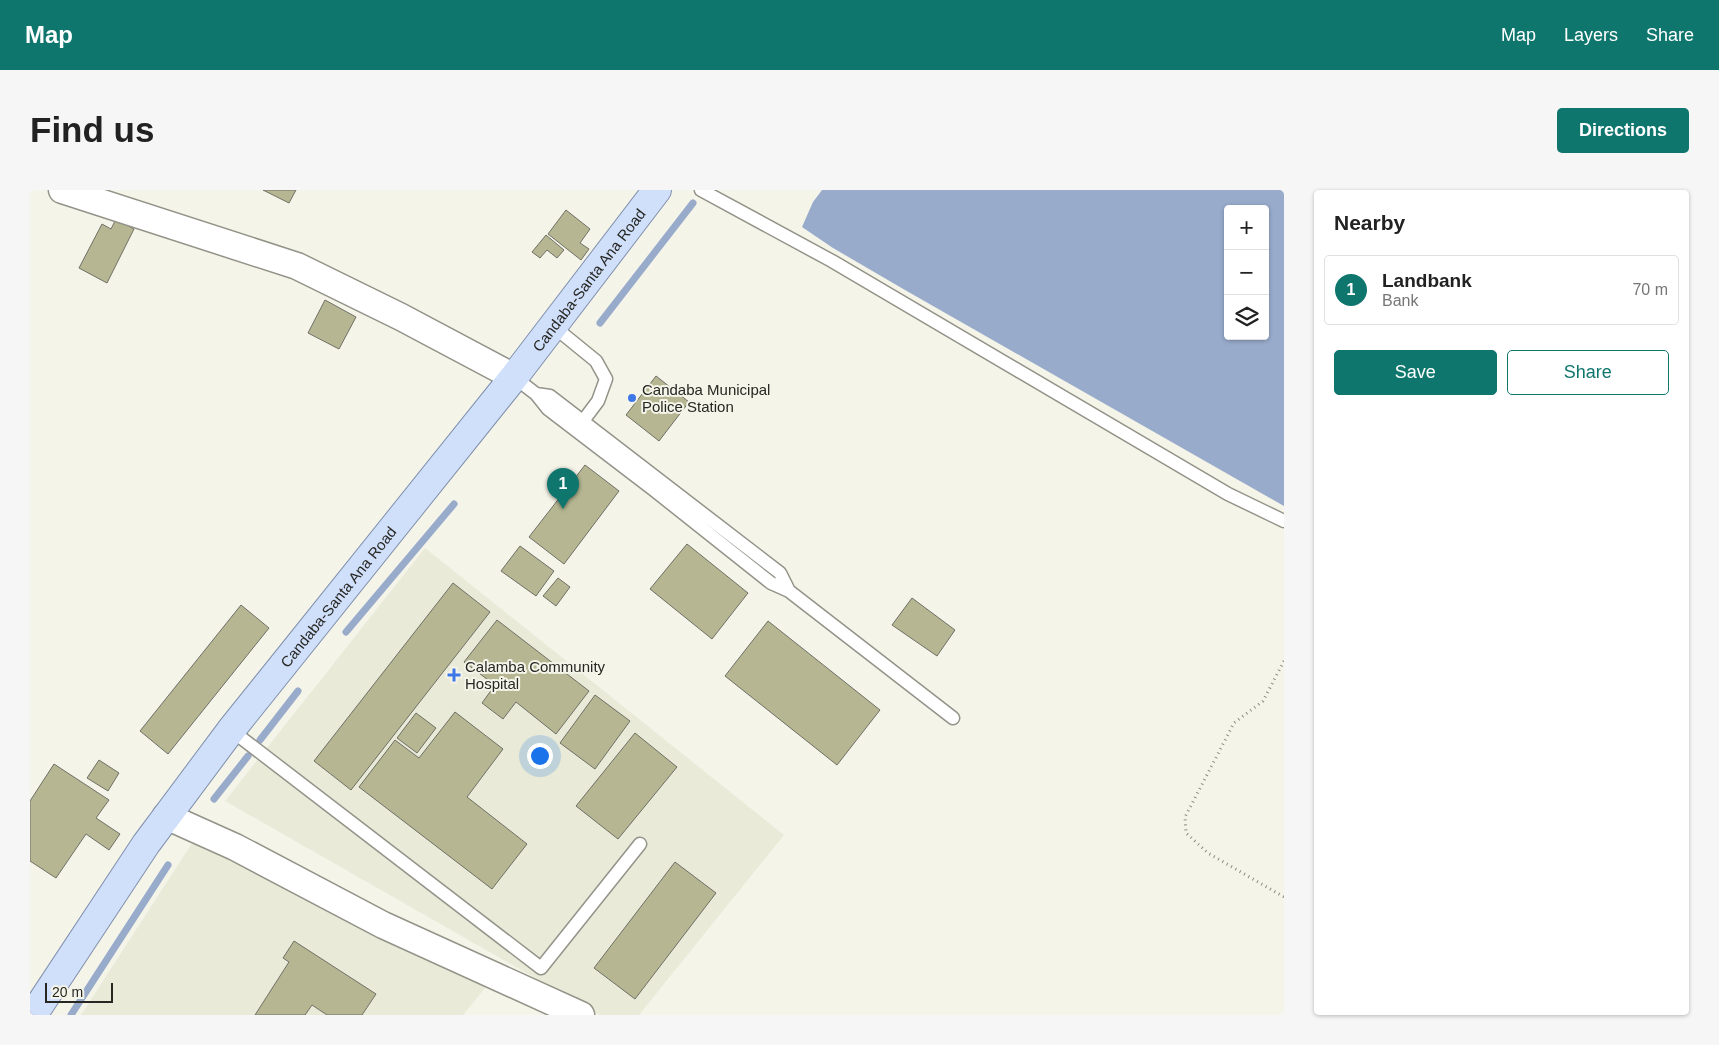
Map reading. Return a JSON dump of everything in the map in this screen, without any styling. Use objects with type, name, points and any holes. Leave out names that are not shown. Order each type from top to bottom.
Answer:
[{"type":"main road","name":"Candaba-Santa Ana Road","points":[[33,1015],[146,844],[231,730],[514,377],[657,190]]},
{"type":"street","points":[[62,190],[297,266],[401,317],[514,377]]},
{"type":"street","points":[[166,816],[235,847],[384,925],[581,1015]]},
{"type":"lane","points":[[701,190],[832,261],[1228,494],[1284,521]]},
{"type":"lane","points":[[553,326],[596,361],[606,379],[598,401],[583,421]]},
{"type":"lane","points":[[514,377],[536,394],[548,409],[772,583],[789,591],[953,718]]},
{"type":"lane","points":[[536,394],[550,396],[780,573],[789,591]]},
{"type":"lane","points":[[231,730],[541,968],[640,844]]},
{"type":"path","points":[[1284,661],[1263,701],[1234,723],[1185,817],[1186,833],[1208,853],[1284,898]]},
{"type":"shaded area","name":"Calamba Community Hospital","points":[[425,548],[784,835],[639,1015],[600,1015],[225,801]]},
{"type":"shaded area","points":[[194,840],[490,982],[463,1015],[81,1015]]},
{"type":"water","points":[[822,190],[1284,190],[1284,506],[905,290],[833,248],[802,227],[813,202]]},
{"type":"building","points":[[263,190],[296,190],[289,203]]},
{"type":"building","points":[[566,210],[590,229],[580,243],[589,249],[581,260],[548,234]]},
{"type":"building","points":[[116,219],[134,229],[107,283],[79,268],[102,224],[111,229]]},
{"type":"building","points":[[546,235],[564,250],[557,258],[547,250],[540,258],[532,252]]},
{"type":"building","points":[[325,300],[356,317],[339,349],[308,333]]},
{"type":"building","points":[[656,376],[689,402],[659,441],[626,415]]},
{"type":"building","points":[[585,465],[619,491],[564,564],[529,537]]},
{"type":"building","points":[[687,544],[748,593],[712,639],[650,589]]},
{"type":"building","points":[[520,546],[554,571],[536,596],[501,571]]},
{"type":"building","points":[[558,578],[570,587],[556,606],[543,596]]},
{"type":"building","points":[[453,583],[490,612],[351,790],[314,761]]},
{"type":"building","points":[[912,598],[955,630],[937,656],[892,625]]},
{"type":"building","points":[[241,605],[269,628],[168,754],[140,731]]},
{"type":"building","points":[[497,620],[589,691],[556,734],[516,702],[503,719],[482,703],[495,685],[464,662]]},
{"type":"building","points":[[768,621],[880,710],[837,765],[725,676]]},
{"type":"building","points":[[595,695],[630,721],[595,769],[560,743]]},
{"type":"building","points":[[455,712],[503,749],[467,797],[527,844],[492,889],[359,787],[395,740],[419,758]]},
{"type":"building","points":[[416,713],[436,728],[417,753],[397,738]]},
{"type":"building","points":[[635,733],[677,767],[618,839],[576,806]]},
{"type":"building","points":[[99,760],[119,773],[108,791],[87,778]]},
{"type":"building","points":[[54,764],[109,800],[96,818],[120,834],[109,850],[86,834],[56,878],[30,861],[30,801]]},
{"type":"building","points":[[675,862],[716,893],[635,999],[594,968]]},
{"type":"building","points":[[294,941],[376,994],[362,1015],[327,1015],[312,1005],[305,1015],[255,1015],[289,962],[283,958]]},
{"type":"waterway","points":[[600,323],[693,203]]},
{"type":"waterway","points":[[346,632],[454,504]]},
{"type":"waterway","points":[[260,740],[298,691]]},
{"type":"waterway","points":[[214,799],[248,756]]},
{"type":"waterway","points":[[71,1015],[168,865]]},
{"type":"place","name":"Candaba Municipal Police Station","points":[[632,398]]},
{"type":"place","name":"Landbank","points":[[563,509]]},
{"type":"place","name":"Calamba Community Hospital","points":[[454,675]]}]
